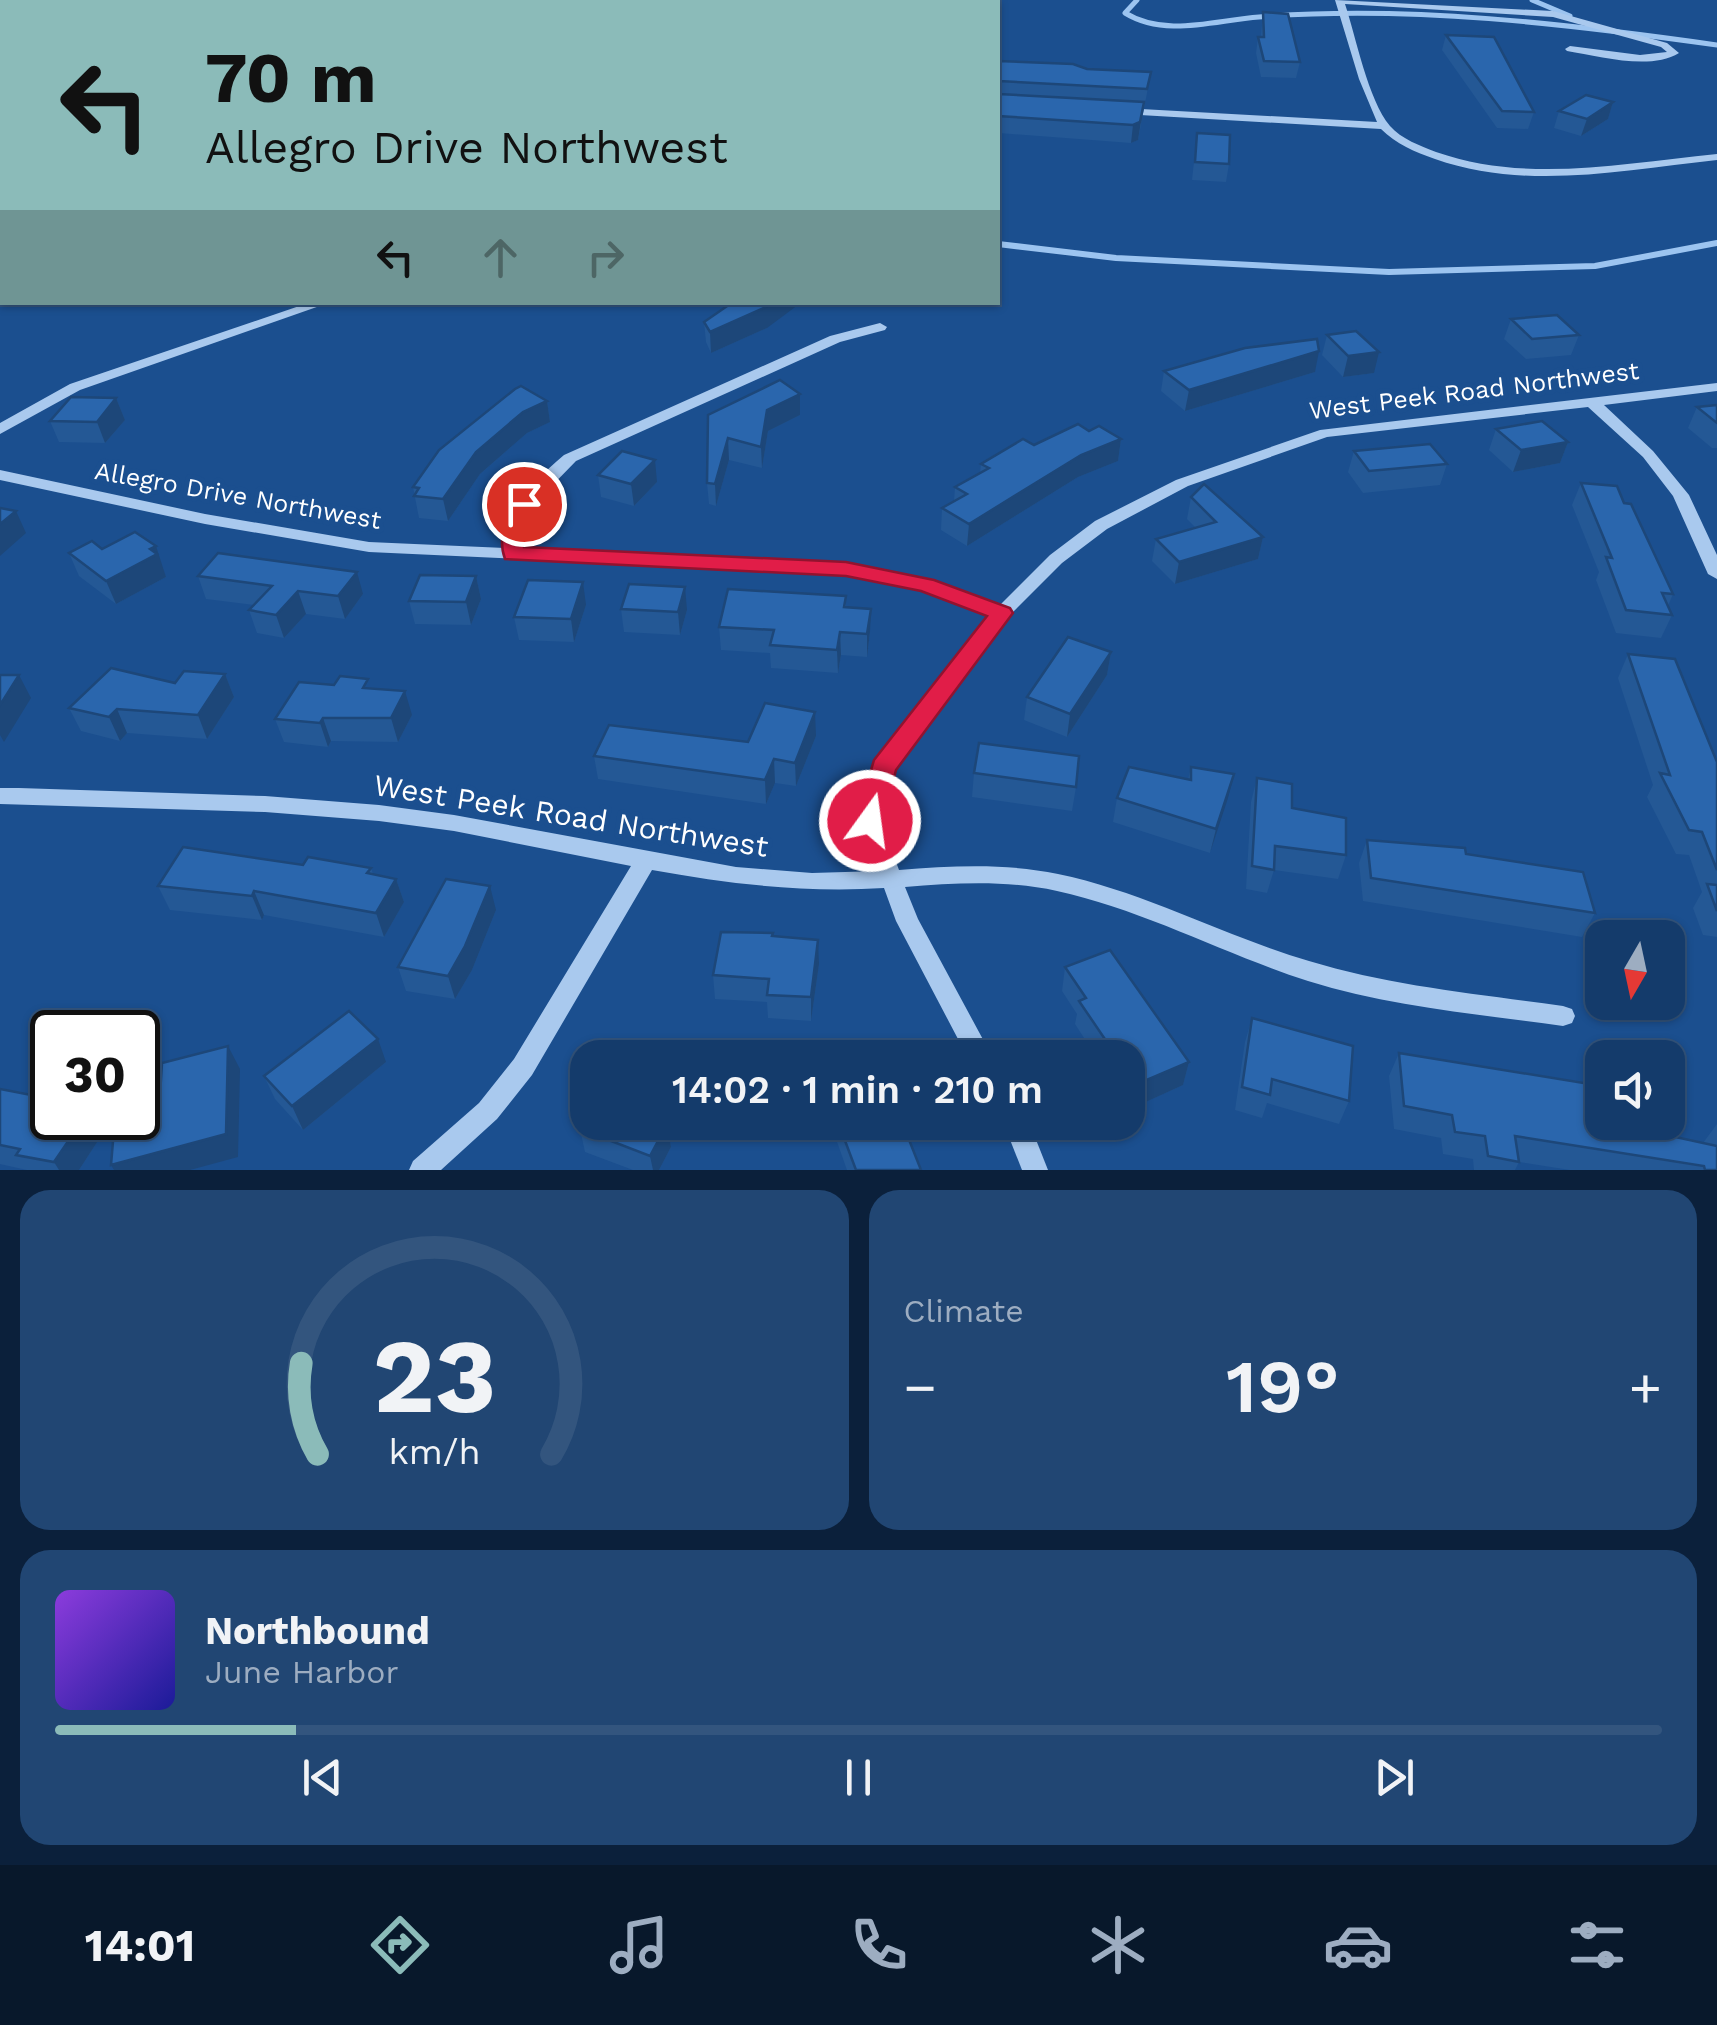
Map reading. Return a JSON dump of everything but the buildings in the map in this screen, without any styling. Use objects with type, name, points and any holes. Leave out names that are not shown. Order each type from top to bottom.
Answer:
[{"type":"street","points":[[1570,49],[1668,58],[1674,52],[1664,45],[1553,14],[1340,1],[1384,126],[1403,142],[1435,156],[1527,174],[1601,173],[1717,157]]},
{"type":"street","points":[[1117,111],[1384,126]]},
{"type":"street","points":[[0,429],[75,387],[316,305]]},
{"type":"street","points":[[512,554],[514,528],[524,504],[541,481],[570,458],[835,340],[880,327]]},
{"type":"street","name":"West Peek Road Northwest","points":[[892,880],[870,821],[883,767],[1002,613],[1056,559],[1101,525],[1182,483],[1268,449],[1325,433],[1717,387]]},
{"type":"street","points":[[1592,402],[1648,454],[1681,495],[1717,574]]},
{"type":"street","name":"Allegro Drive Northwest","points":[[0,475],[206,518],[370,546],[846,569],[926,585],[1002,613]]},
{"type":"street","name":"West Peek Road Northwest","points":[[0,796],[213,802],[374,813],[451,823],[646,862],[783,881],[984,874],[1053,881],[1130,902],[1238,948],[1316,974],[1429,997],[1563,1016]]},
{"type":"street","points":[[422,1170],[488,1111],[523,1067],[646,862]]},
{"type":"street","points":[[892,880],[907,921],[971,1040]]},
{"type":"street","points":[[1023,1140],[1035,1170]]},
{"type":"waterway","points":[[1137,0],[1125,13],[1157,25],[1191,26],[1316,14],[1431,15],[1604,30],[1717,45]]},
{"type":"waterway","points":[[1532,0],[1570,16]]},
{"type":"waterway","points":[[1000,244],[1116,258],[1389,272],[1595,266],[1717,243]]},
{"type":"route","points":[[524,504],[514,528],[512,554],[846,569],[926,585],[1002,613],[883,767],[870,821]]}]
